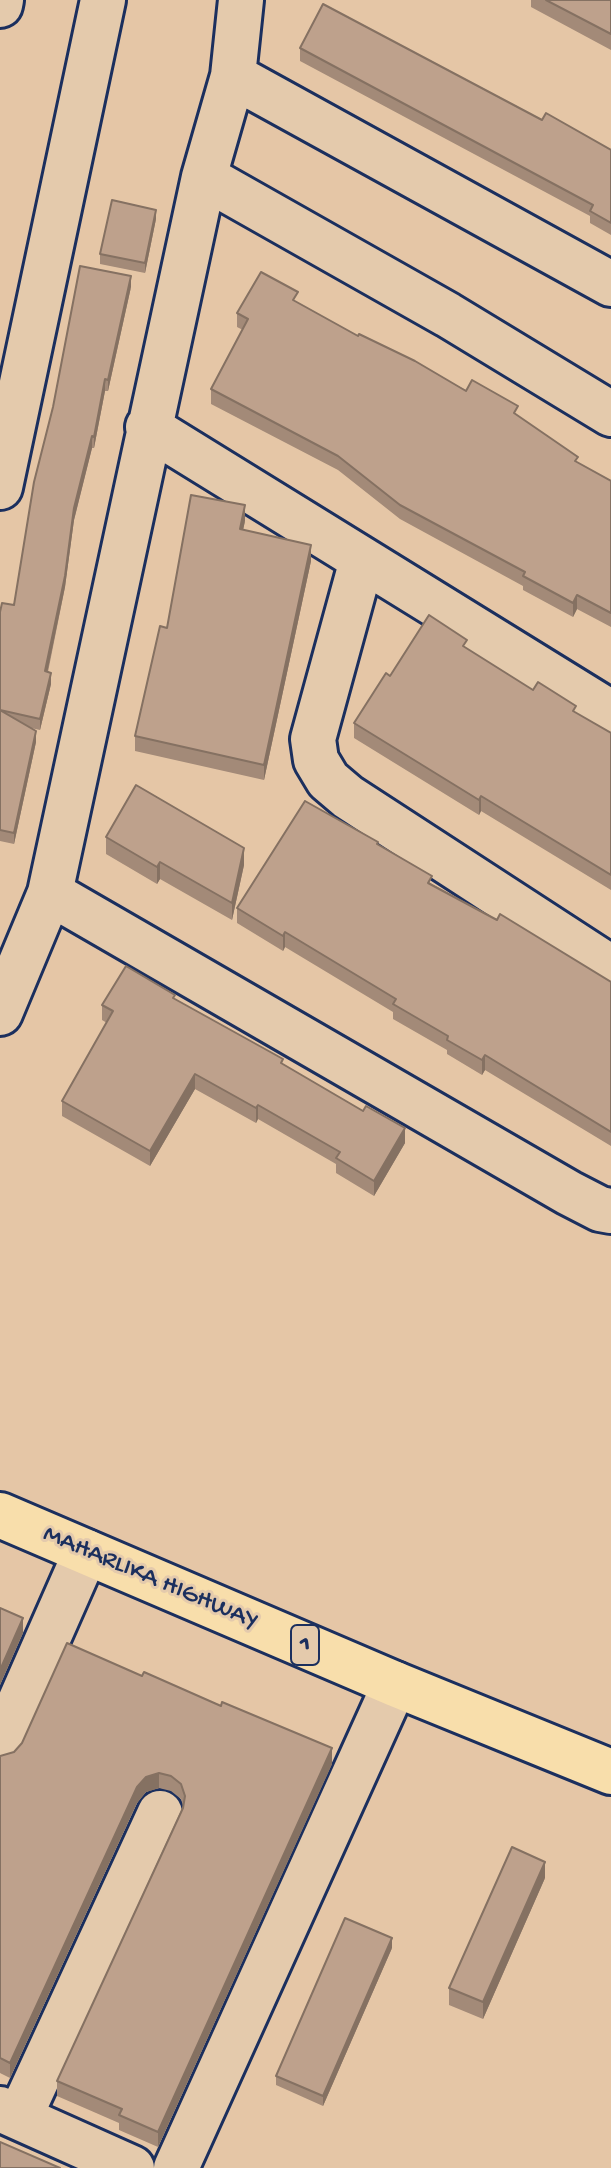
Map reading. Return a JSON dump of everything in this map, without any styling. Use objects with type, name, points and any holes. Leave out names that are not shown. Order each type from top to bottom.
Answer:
[{"type":"highway","name":"MAHARLIKA HIGHWAY","points":[[0,1515],[395,1684],[611,1772]]},
{"type":"street","points":[[0,487],[103,0]]},
{"type":"street","points":[[0,1013],[50,893],[148,427],[204,177],[233,76],[241,0]]},
{"type":"street","points":[[233,76],[611,284]]},
{"type":"street","points":[[204,177],[448,315],[611,414]]},
{"type":"street","points":[[148,427],[611,713]]},
{"type":"street","points":[[362,560],[313,739],[316,760],[328,780],[348,797],[611,968]]},
{"type":"street","points":[[50,893],[569,1193],[600,1209],[611,1211]]},
{"type":"street","points":[[0,1747],[86,1552]]},
{"type":"street","points":[[176,2168],[395,1684]]},
{"type":"street","points":[[132,2168],[10,2113],[160,1813]]},
{"type":"building","points":[[546,0],[611,0],[611,34]]},
{"type":"building","points":[[323,4],[542,120],[546,113],[611,150],[611,223],[590,211],[593,205],[300,48]]},
{"type":"building","points":[[112,200],[156,210],[145,263],[100,254]]},
{"type":"building","points":[[80,266],[131,276],[94,437],[74,508],[65,576],[45,671],[51,673],[40,719],[0,710],[0,612],[2,603],[14,605],[34,482],[53,407]]},
{"type":"building","points":[[261,272],[298,292],[293,300],[358,336],[415,361],[466,391],[472,380],[518,406],[514,413],[578,457],[575,461],[611,481],[611,613],[577,595],[573,603],[523,576],[525,572],[400,505],[338,456],[211,389],[248,319],[237,313]]},
{"type":"building","points":[[191,495],[245,505],[240,529],[311,545],[264,765],[135,736],[160,626],[167,628]]},
{"type":"building","points":[[429,615],[467,640],[463,646],[533,690],[538,682],[576,706],[573,711],[611,733],[611,875],[481,796],[479,800],[354,723],[386,673],[390,676]]},
{"type":"building","points":[[0,710],[36,731],[14,833],[0,830]]},
{"type":"building","points":[[136,785],[244,848],[232,903],[160,862],[157,867],[106,837]]},
{"type":"building","points":[[305,801],[432,876],[428,883],[497,920],[500,914],[611,982],[611,1132],[485,1055],[482,1060],[447,1040],[448,1036],[393,1004],[396,999],[285,932],[283,936],[237,908]]},
{"type":"building","points":[[126,966],[175,995],[173,998],[283,1059],[281,1063],[363,1111],[366,1106],[405,1128],[374,1181],[336,1158],[340,1152],[258,1105],[256,1108],[195,1074],[150,1151],[62,1101],[113,1011],[102,1005]]},
{"type":"building","points":[[0,1608],[23,1618],[0,1670]]},
{"type":"building","points":[[67,1643],[142,1676],[144,1672],[221,1706],[222,1702],[332,1748],[158,2132],[119,2115],[122,2109],[57,2081],[183,1808],[185,1796],[181,1784],[171,1776],[159,1773],[146,1777],[137,1787],[10,2063],[0,2058],[0,1756],[14,1752],[22,1743]]},
{"type":"building","points":[[512,1847],[545,1862],[483,2002],[449,1988]]},
{"type":"building","points":[[345,1918],[392,1938],[323,2096],[276,2076]]},
{"type":"building","points":[[0,2142],[60,2168],[0,2168]]}]
